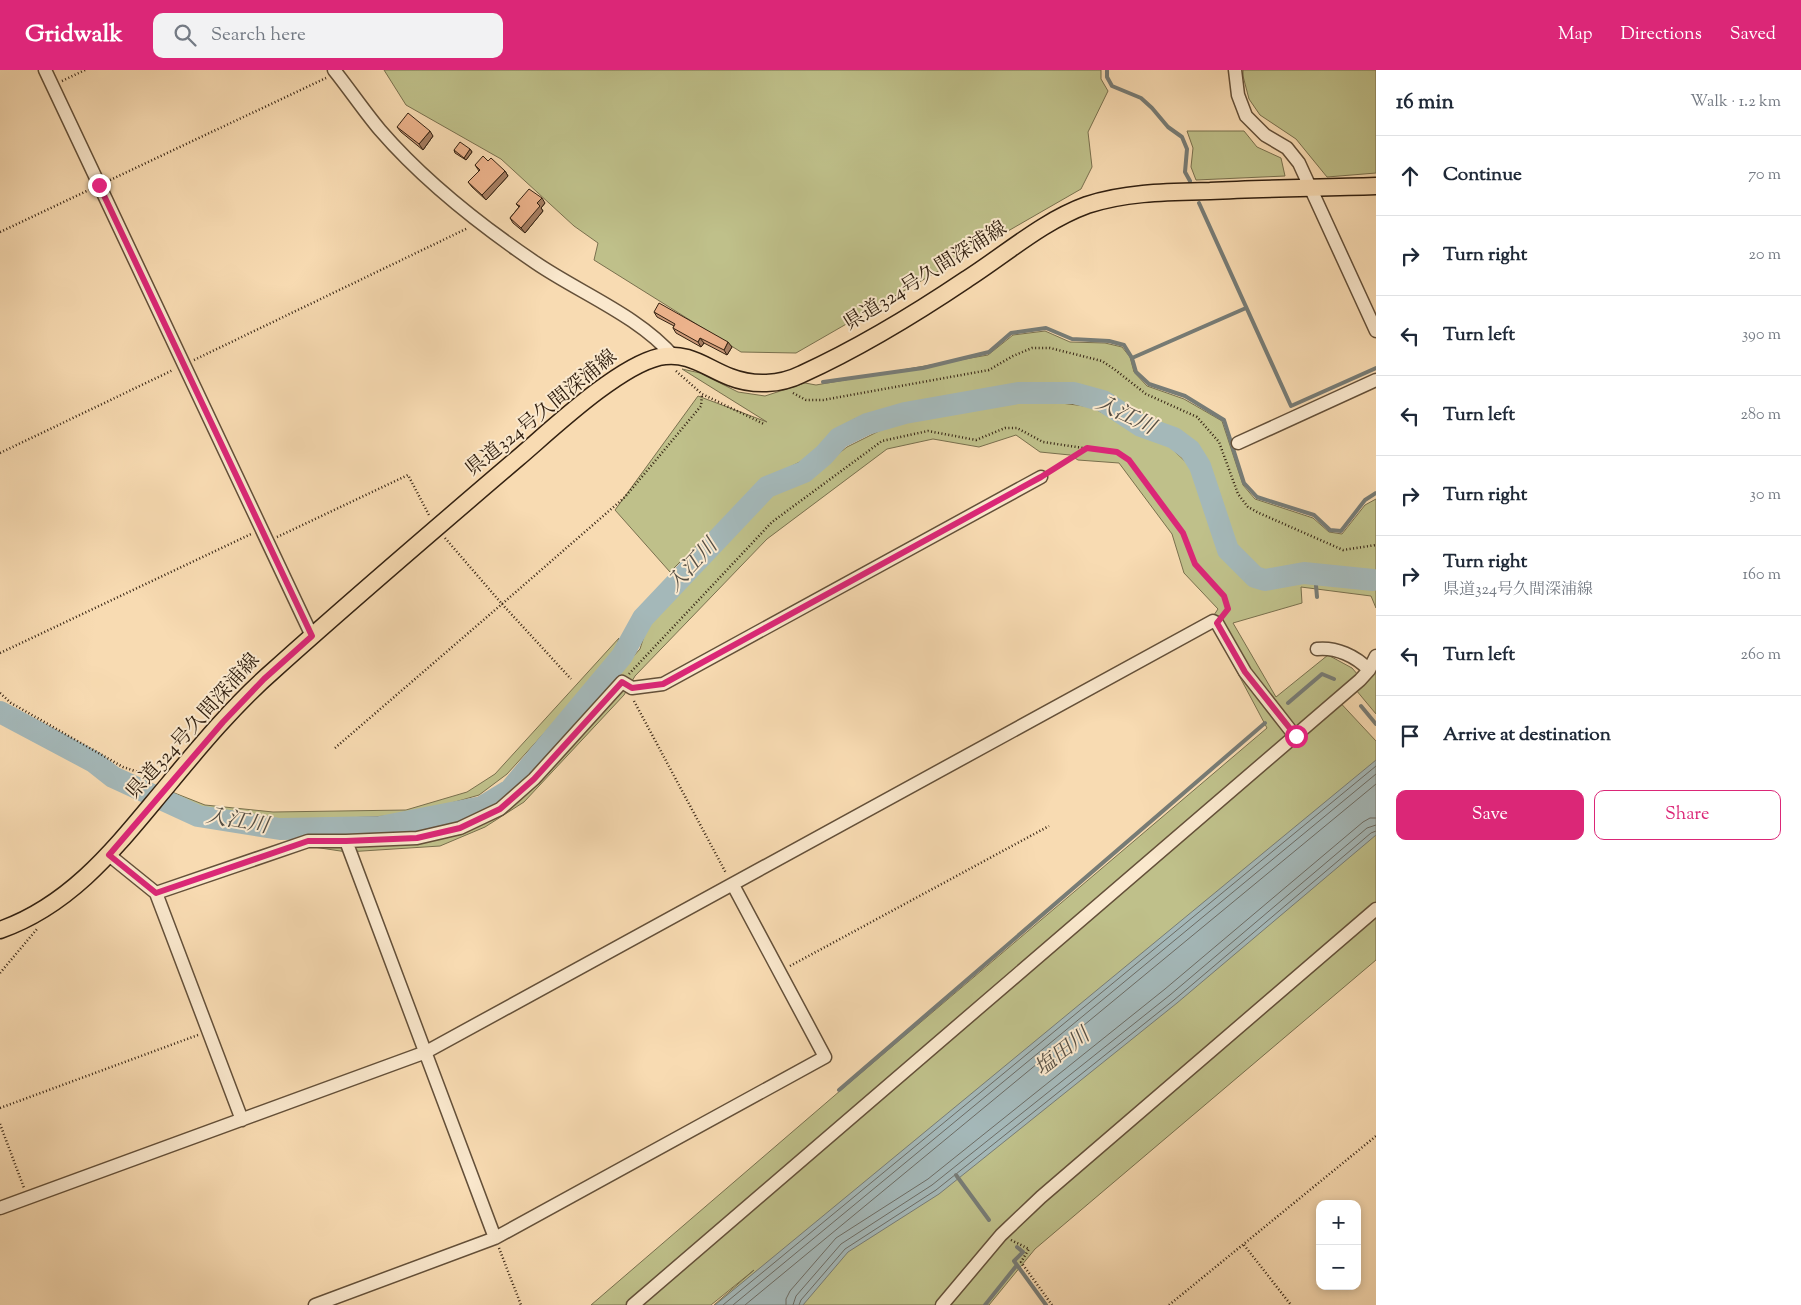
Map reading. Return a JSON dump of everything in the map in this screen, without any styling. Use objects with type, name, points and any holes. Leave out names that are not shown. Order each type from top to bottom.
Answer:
[{"type":"main road","name":"県道324号久間深浦線","points":[[0,930],[47,908],[80,883],[109,855],[170,782],[264,679],[436,528],[604,386],[636,367],[667,357],[688,358],[706,364],[729,377],[750,382],[783,382],[803,374],[851,349],[926,307],[1063,216],[1089,205],[1121,197],[1169,192],[1376,186]]},
{"type":"street","points":[[45,70],[312,636]]},
{"type":"street","points":[[1235,70],[1238,95],[1246,116],[1266,135],[1287,148],[1299,163],[1376,331]]},
{"type":"street","points":[[335,71],[381,131],[427,178],[479,223],[538,265],[647,331],[663,345],[667,357]]},
{"type":"street","points":[[1238,442],[1376,380]]},
{"type":"street","points":[[156,893],[308,841],[417,838],[460,828],[500,809],[534,779],[622,682],[632,688],[663,684],[1041,477]]},
{"type":"street","points":[[0,1208],[426,1052],[733,886],[1213,622],[1217,623],[1245,672],[1296,736]]},
{"type":"street","points":[[1316,649],[1328,648],[1359,660],[1369,670]]},
{"type":"street","points":[[633,1305],[1296,736],[1360,680],[1369,670],[1376,656]]},
{"type":"street","points":[[346,841],[494,1238]]},
{"type":"street","points":[[109,855],[156,893],[242,1120]]},
{"type":"street","points":[[315,1305],[494,1238],[825,1056],[733,886]]},
{"type":"street","points":[[942,1305],[1001,1234],[1042,1196],[1376,910]]},
{"type":"path","points":[[52,86],[85,70]]},
{"type":"path","points":[[0,232],[335,71]]},
{"type":"path","points":[[0,453],[479,223]]},
{"type":"path","points":[[783,382],[790,391],[806,400],[822,400],[989,370],[1013,356],[1032,348],[1050,348],[1102,362],[1146,394],[1197,417],[1219,442],[1238,494],[1248,507],[1343,550],[1376,545]]},
{"type":"path","points":[[667,357],[702,394],[764,424]]},
{"type":"path","points":[[335,748],[625,498],[701,406],[702,394]]},
{"type":"path","points":[[622,682],[772,522],[882,441],[928,431],[976,440],[1005,428],[1016,428],[1043,442],[1117,452],[1129,460],[1183,533],[1195,564],[1224,596],[1228,609],[1217,623]]},
{"type":"path","points":[[1041,477],[1087,448]]},
{"type":"path","points":[[267,542],[408,475],[436,528],[571,679]]},
{"type":"path","points":[[0,653],[261,528]]},
{"type":"path","points":[[0,693],[11,703],[123,767],[170,782]]},
{"type":"path","points":[[634,701],[733,886]]},
{"type":"path","points":[[780,972],[1049,826]]},
{"type":"path","points":[[0,973],[41,925],[47,908]]},
{"type":"path","points":[[0,1108],[208,1030]]},
{"type":"path","points":[[0,1124],[28,1198]]},
{"type":"path","points":[[1169,1305],[1376,1136]]},
{"type":"path","points":[[1001,1234],[1029,1249],[1021,1262],[1052,1305]]},
{"type":"path","points":[[494,1238],[521,1305]]},
{"type":"path","points":[[1244,1245],[1291,1305]]},
{"type":"green space","points":[[384,70],[1101,70],[1101,79],[1108,91],[1088,132],[1092,167],[1081,189],[796,353],[741,352],[594,260],[598,243],[574,226],[501,159],[406,105]]},
{"type":"green space","points":[[1243,70],[1376,70],[1376,173],[1327,177],[1296,139],[1260,115],[1249,99]]},
{"type":"green space","points":[[1187,131],[1244,131],[1257,147],[1281,158],[1285,176],[1196,180],[1191,167],[1193,148]]},
{"type":"green space","points":[[1045,331],[1070,342],[1105,343],[1122,347],[1130,357],[1134,372],[1147,386],[1184,399],[1222,421],[1243,485],[1255,499],[1313,518],[1329,532],[1342,534],[1365,505],[1376,499],[1376,608],[1371,596],[1301,587],[1302,603],[1233,623],[1276,697],[1328,655],[1352,668],[1365,683],[1376,669],[1376,714],[1351,684],[1334,696],[1376,741],[1376,780],[734,1305],[714,1305],[754,1270],[711,1305],[591,1305],[1267,728],[1210,621],[1218,609],[1184,573],[1172,534],[1119,463],[1078,460],[1070,455],[1040,452],[1016,435],[979,447],[933,439],[887,449],[767,539],[635,676],[624,695],[524,802],[485,827],[440,846],[347,852],[307,846],[298,838],[410,832],[482,811],[511,792],[640,649],[650,617],[737,522],[781,485],[805,480],[847,447],[883,429],[928,416],[1030,399],[1092,407],[1134,431],[1170,447],[1189,465],[1227,559],[1262,587],[1305,580],[1373,585],[1373,575],[1313,565],[1267,573],[1240,557],[1201,455],[1180,437],[1134,415],[1098,394],[1039,383],[854,419],[817,453],[771,477],[734,508],[670,572],[615,510],[698,396],[767,422],[682,369],[700,373],[738,392],[765,396],[805,383],[816,385],[988,355],[1013,335]]},
{"type":"green space","points":[[619,638],[614,656],[507,774],[479,795],[410,815],[282,821],[201,811],[172,792],[205,805],[273,812],[406,810],[467,792],[495,774]]},
{"type":"green space","points":[[1376,813],[1376,960],[1035,1249],[989,1305],[770,1305]]},
{"type":"water","name":"塩田川","points":[[1376,760],[1376,835],[1177,1003],[939,1194],[848,1252],[803,1305],[715,1305]]},
{"type":"building","points":[[408,113],[430,131],[419,144],[397,127]]},
{"type":"building","points":[[460,142],[470,149],[464,158],[454,150]]},
{"type":"building","points":[[483,156],[488,161],[491,158],[505,171],[482,195],[468,182],[480,170],[475,165]]},
{"type":"building","points":[[529,189],[542,198],[537,203],[540,206],[521,228],[510,218],[520,206],[516,204]]},
{"type":"building","points":[[659,303],[728,342],[724,350],[700,338],[698,342],[673,328],[675,324],[654,312]]},
{"type":"waterway","points":[[1107,70],[1107,77],[1112,86],[1141,98],[1168,127],[1182,137],[1187,149],[1185,172],[1190,181]]},
{"type":"waterway","points":[[1199,203],[1291,406],[1376,368]]},
{"type":"waterway","points":[[1132,358],[1246,308]]},
{"type":"waterway","points":[[823,382],[923,368],[989,352],[1011,333],[1046,328],[1072,339],[1109,341],[1124,345],[1132,358],[1136,372],[1149,384],[1185,396],[1224,420],[1244,483],[1257,497],[1314,515],[1330,530],[1341,531],[1365,500],[1376,493]]},
{"type":"waterway","name":"入江川","points":[[0,712],[94,762],[113,777],[198,816],[280,829],[380,827],[482,807],[510,790],[622,656],[643,618],[767,487],[804,472],[824,455],[839,438],[867,424],[905,413],[1018,393],[1074,393],[1103,401],[1141,426],[1174,438],[1190,450],[1200,466],[1228,550],[1255,577],[1265,580],[1304,573],[1373,580]]},
{"type":"waterway","points":[[1315,574],[1317,597]]},
{"type":"waterway","points":[[1288,703],[1322,674],[1334,679]]},
{"type":"waterway","points":[[1361,706],[1376,724]]},
{"type":"waterway","points":[[839,1090],[1265,723]]},
{"type":"waterway","points":[[956,1175],[989,1220]]},
{"type":"waterway","points":[[985,1305],[1017,1265],[1014,1261],[1023,1252],[1017,1247]]},
{"type":"waterway","points":[[1017,1265],[1046,1305]]},
{"type":"route","points":[[99,185],[312,636],[264,679],[223,722],[109,855],[156,893],[308,841],[417,838],[460,828],[500,809],[534,779],[622,682],[632,688],[663,684],[1041,477],[1087,448],[1117,452],[1129,460],[1183,533],[1195,564],[1224,596],[1228,609],[1217,623],[1245,672],[1296,736]]}]
